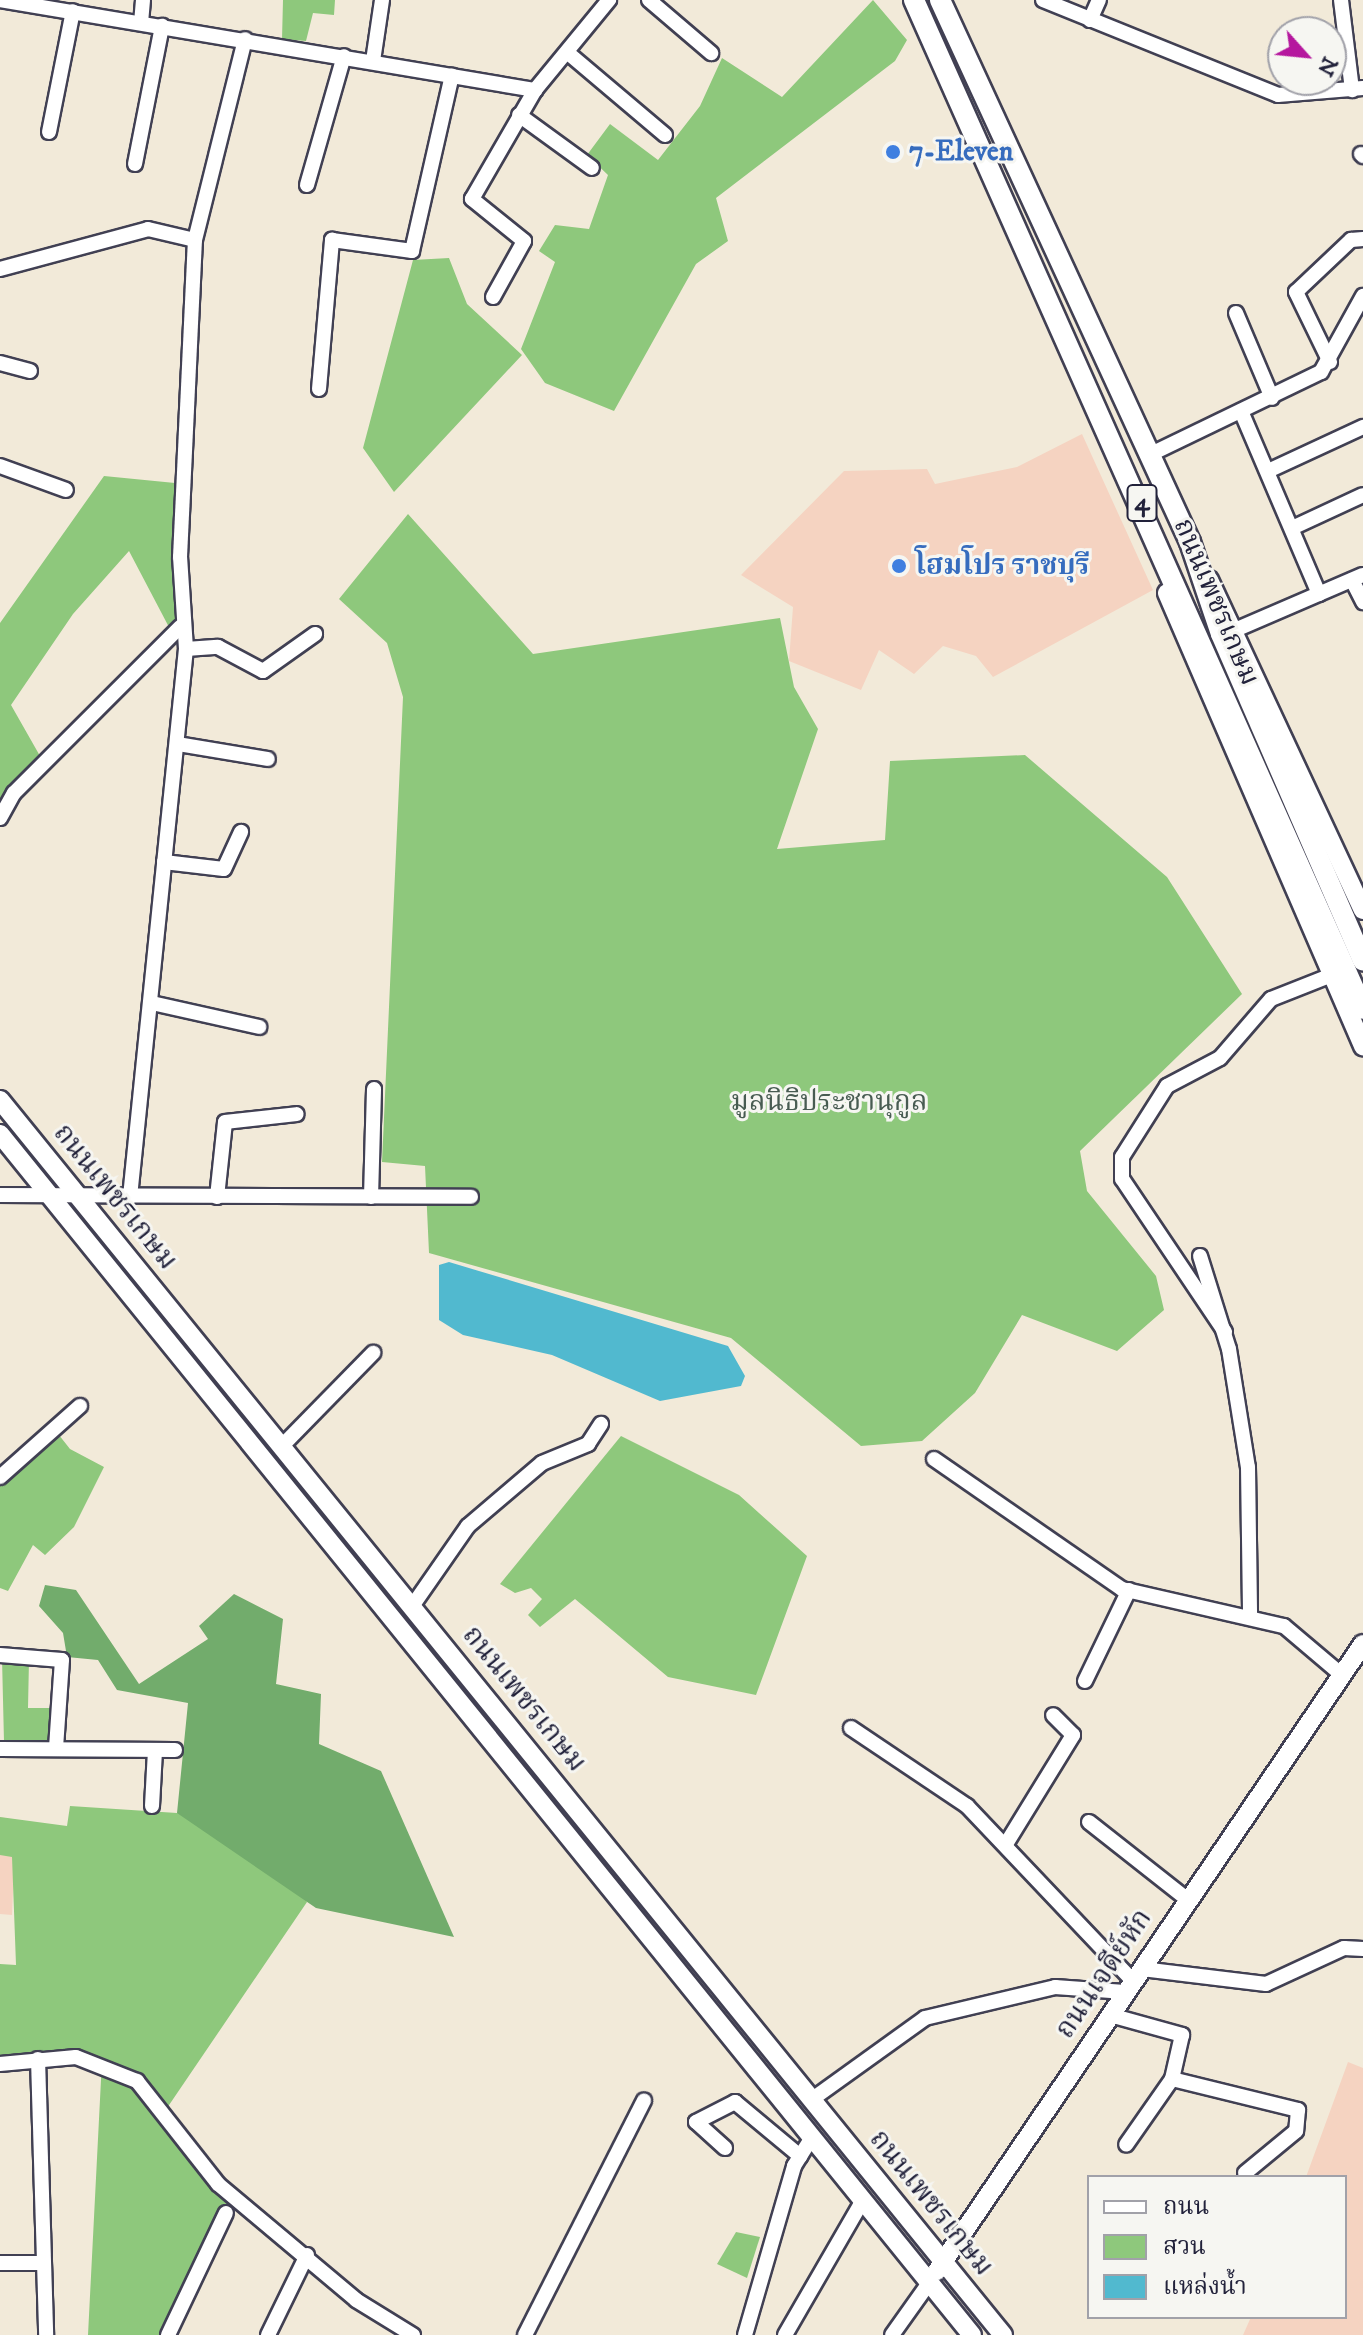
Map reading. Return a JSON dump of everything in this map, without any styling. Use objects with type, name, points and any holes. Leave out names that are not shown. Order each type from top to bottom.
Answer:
[{"type":"highway","name":"ถนนเพชรเกษม","points":[[914,0],[1129,472],[1363,1009]]},
{"type":"highway","name":"ถนนเพชรเกษม","points":[[940,0],[1190,542],[1221,634],[1363,960]]},
{"type":"main road","name":"4","points":[[1129,472],[1153,559],[1363,1046]]},
{"type":"main road","name":"4","points":[[1190,542],[1235,630],[1361,903]]},
{"type":"main road","name":"ถนนเพชรเกษม","points":[[0,1100],[1003,2335]]},
{"type":"main road","name":"ถนนเพชรเกษม","points":[[0,1134],[447,1680],[972,2335]]},
{"type":"main road","name":"ถนนเจดีย์หัก","points":[[929,2283],[1363,1644]]},
{"type":"main road","points":[[447,1680],[462,1667]]},
{"type":"street","points":[[0,0],[64,7],[535,90]]},
{"type":"street","points":[[141,23],[143,0]]},
{"type":"street","points":[[373,61],[382,0]]},
{"type":"street","points":[[493,297],[524,241],[472,199],[535,90],[609,0]]},
{"type":"street","points":[[649,0],[711,53]]},
{"type":"street","points":[[1043,0],[1278,95],[1358,89],[1341,0]]},
{"type":"street","points":[[1090,20],[1099,0]]},
{"type":"street","points":[[49,132],[64,7]]},
{"type":"street","points":[[135,164],[162,26]]},
{"type":"street","points":[[130,1197],[186,649],[180,627],[195,240],[245,39]]},
{"type":"street","points":[[568,53],[665,135]]},
{"type":"street","points":[[307,185],[344,56]]},
{"type":"street","points":[[319,389],[332,240],[412,251],[452,75]]},
{"type":"street","points":[[519,115],[592,168]]},
{"type":"street","points":[[0,269],[148,229],[195,240]]},
{"type":"street","points":[[1330,362],[1296,292],[1351,240],[1363,239]]},
{"type":"street","points":[[1149,455],[1272,398],[1330,362],[1359,314],[1363,296]]},
{"type":"street","points":[[1236,313],[1272,398]]},
{"type":"street","points":[[0,363],[30,371]]},
{"type":"street","points":[[1241,411],[1319,594]]},
{"type":"street","points":[[1268,471],[1363,427]]},
{"type":"street","points":[[0,466],[66,490]]},
{"type":"street","points":[[1292,528],[1363,495]]},
{"type":"street","points":[[1235,630],[1358,577],[1363,602]]},
{"type":"street","points":[[0,818],[14,793],[180,627]]},
{"type":"street","points":[[186,649],[218,647],[263,671],[315,634]]},
{"type":"street","points":[[178,744],[268,759]]},
{"type":"street","points":[[164,862],[224,869],[241,832]]},
{"type":"street","points":[[1225,1332],[1122,1179],[1122,1157],[1167,1086],[1220,1058],[1271,999],[1332,975]]},
{"type":"street","points":[[152,1003],[259,1027]]},
{"type":"street","points":[[371,1197],[374,1089]]},
{"type":"street","points":[[217,1197],[225,1122],[297,1114]]},
{"type":"street","points":[[0,1195],[81,1198],[471,1197]]},
{"type":"street","points":[[1200,1256],[1225,1332],[1248,1471],[1250,1614]]},
{"type":"street","points":[[281,1447],[373,1353]]},
{"type":"street","points":[[0,1477],[80,1406]]},
{"type":"street","points":[[413,1605],[468,1526],[542,1463],[588,1444],[601,1424]]},
{"type":"street","points":[[934,1459],[1129,1590],[1250,1614],[1284,1626],[1342,1675]]},
{"type":"street","points":[[1085,1681],[1129,1590]]},
{"type":"street","points":[[0,1655],[62,1660],[56,1748]]},
{"type":"street","points":[[1006,1844],[1073,1735],[1053,1715]]},
{"type":"street","points":[[851,1728],[967,1806],[1133,1981]]},
{"type":"street","points":[[0,1749],[175,1750]]},
{"type":"street","points":[[152,1806],[155,1750]]},
{"type":"street","points":[[1089,1822],[1188,1900]]},
{"type":"street","points":[[811,2100],[925,2018],[1055,1987],[1133,1981],[1266,1984],[1344,1948],[1363,1949]]},
{"type":"street","points":[[1110,2015],[1179,2032],[1172,2079],[1126,2145]]},
{"type":"street","points":[[0,2064],[76,2057],[137,2081],[218,2184],[307,2255],[356,2300],[409,2334]]},
{"type":"street","points":[[38,2059],[46,2335]]},
{"type":"street","points":[[1172,2079],[1298,2110],[1296,2131],[1245,2173]]},
{"type":"street","points":[[525,2335],[644,2100]]},
{"type":"street","points":[[725,2148],[696,2122],[735,2102],[800,2156]]},
{"type":"street","points":[[745,2335],[800,2156],[812,2137]]},
{"type":"street","points":[[785,2335],[863,2200]]},
{"type":"street","points":[[168,2335],[226,2213]]},
{"type":"street","points":[[268,2335],[307,2255]]},
{"type":"street","points":[[0,2263],[43,2263]]},
{"type":"street","name":"ถนนเจดีย์หัก","points":[[892,2335],[929,2283]]},
{"type":"shaded area","points":[[1082,434],[1153,590],[993,677],[976,656],[943,646],[914,674],[879,650],[861,690],[789,661],[793,607],[741,575],[844,471],[927,469],[935,484],[1017,467]]},
{"type":"shaded area","points":[[0,1817],[16,1820],[12,1915],[0,1914]]},
{"type":"shaded area","points":[[1348,2062],[1363,2068],[1363,2335],[1243,2335],[1250,2319],[1347,2319],[1347,2175],[1307,2175]]},
{"type":"green space","points":[[283,0],[335,0],[334,15],[313,13],[306,41],[282,39]]},
{"type":"green space","points":[[873,0],[907,40],[895,61],[716,198],[728,241],[696,264],[614,411],[545,383],[521,349],[555,262],[539,251],[555,225],[589,229],[608,175],[587,155],[610,124],[658,160],[700,106],[722,58],[782,97]]},
{"type":"green space","points":[[449,258],[467,304],[522,355],[394,492],[363,448],[413,260]]},
{"type":"green space","points":[[104,476],[175,483],[177,624],[171,631],[129,551],[73,614],[11,705],[40,756],[0,799],[0,623]]},
{"type":"green space","name":"มูลนิธิประชานุกูล","points":[[408,514],[533,654],[780,618],[794,687],[818,729],[777,849],[885,840],[890,761],[1025,755],[1167,877],[1242,994],[1080,1151],[1087,1191],[1156,1276],[1164,1310],[1117,1351],[1022,1315],[975,1393],[922,1441],[861,1446],[731,1338],[429,1253],[425,1166],[382,1162],[403,697],[387,643],[339,599]]},
{"type":"green space","points":[[55,1430],[70,1449],[104,1467],[74,1527],[45,1555],[33,1545],[8,1591],[0,1588],[0,1477]]},
{"type":"green space","points":[[621,1436],[739,1495],[807,1556],[756,1695],[668,1677],[575,1599],[540,1627],[528,1615],[542,1599],[531,1588],[515,1593],[500,1584]]},
{"type":"green space","points":[[45,1585],[76,1590],[139,1684],[208,1639],[199,1626],[234,1594],[283,1619],[276,1684],[321,1694],[319,1744],[381,1771],[454,1937],[316,1908],[177,1813],[188,1703],[117,1690],[98,1660],[67,1657],[63,1633],[39,1606]]},
{"type":"green space","points":[[2,1658],[29,1660],[28,1708],[51,1708],[51,1741],[4,1742]]},
{"type":"green space","points":[[238,1786],[307,1902],[165,2111],[231,2198],[165,2335],[88,2335],[102,2060],[0,2059],[0,1964],[16,1965],[12,1857],[0,1855],[0,1817],[67,1826],[70,1806],[177,1813]]},
{"type":"green space","points":[[736,2232],[760,2237],[747,2278],[717,2264]]},
{"type":"water","points":[[449,1262],[728,1346],[745,1376],[741,1386],[660,1401],[552,1355],[463,1335],[439,1320],[439,1265]]},
{"type":"place","name":"7-Eleven","points":[[893,152]]},
{"type":"place","name":"โฮมโปร ราชบุรี","points":[[899,566]]}]
